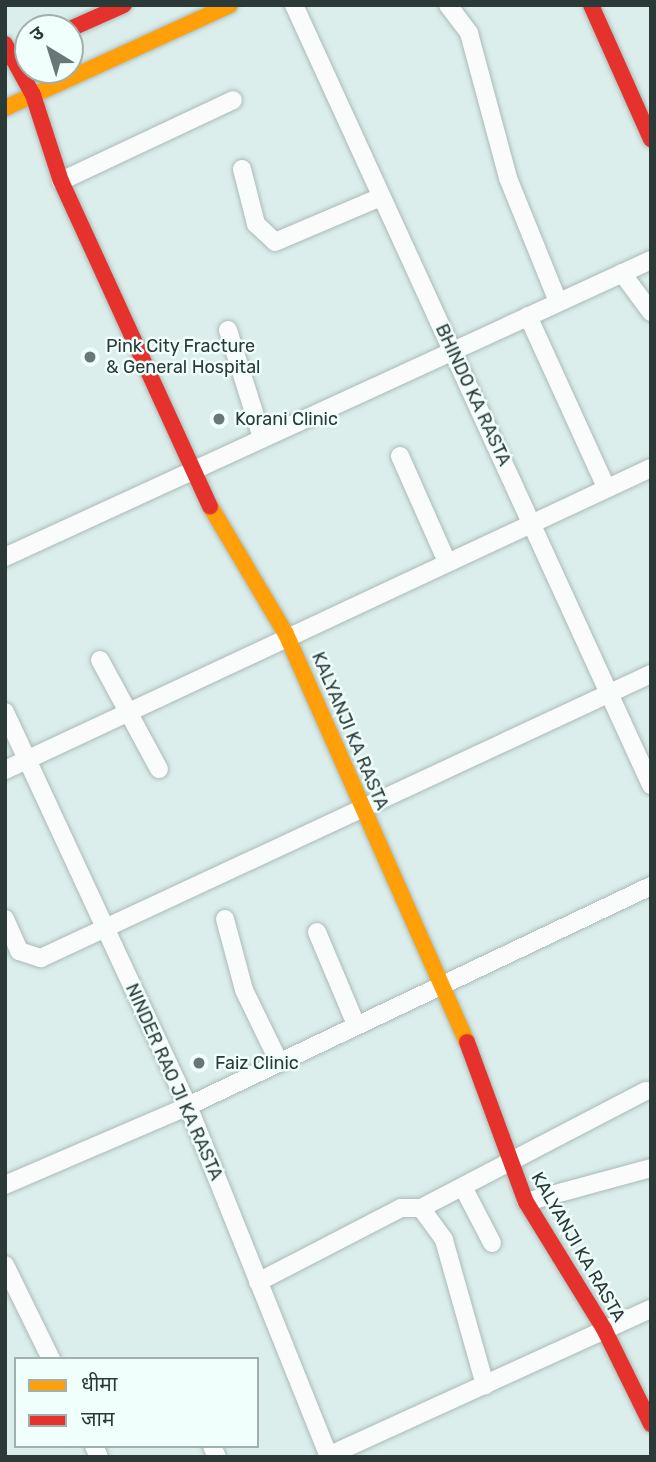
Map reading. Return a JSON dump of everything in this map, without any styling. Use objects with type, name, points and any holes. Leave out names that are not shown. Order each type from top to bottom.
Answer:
[{"type":"street","points":[[84,23],[124,5]]},
{"type":"street","points":[[5,108],[230,5]]},
{"type":"street","name":"BHINDO KA RASTA","points":[[294,5],[651,785]]},
{"type":"street","points":[[448,5],[468,33],[508,178],[558,302]]},
{"type":"street","points":[[591,5],[651,139]]},
{"type":"street","name":"KALYANJI KA RASTA","points":[[13,51],[33,95],[61,181],[189,471],[286,634],[363,812],[444,982],[508,1163],[526,1202],[604,1329],[651,1424]]},
{"type":"street","points":[[61,181],[233,100]]},
{"type":"street","points":[[242,169],[256,224],[275,242],[381,197]]},
{"type":"street","points":[[5,557],[651,260]]},
{"type":"street","points":[[622,273],[651,312]]},
{"type":"street","points":[[528,316],[607,487]]},
{"type":"street","points":[[228,330],[262,438]]},
{"type":"street","points":[[400,456],[446,560]]},
{"type":"street","points":[[5,770],[286,634],[651,468]]},
{"type":"street","points":[[100,660],[159,769]]},
{"type":"street","points":[[5,919],[19,951],[32,958],[363,812],[651,674]]},
{"type":"street","name":"NINDER RAO JI KA RASTA","points":[[5,712],[188,1106],[328,1456]]},
{"type":"street","points":[[5,1185],[188,1106],[444,982],[651,886]]},
{"type":"street","points":[[225,919],[244,990],[279,1062]]},
{"type":"street","points":[[317,932],[356,1025]]},
{"type":"street","points":[[258,1282],[401,1208],[421,1208],[646,1091]]},
{"type":"street","points":[[526,1202],[651,1168]]},
{"type":"street","points":[[463,1187],[492,1243]]},
{"type":"street","points":[[421,1208],[444,1240],[485,1385]]},
{"type":"street","points":[[5,1265],[50,1357]]},
{"type":"street","points":[[328,1456],[651,1310]]},
{"type":"traffic: slow","points":[[5,108],[230,5]]},
{"type":"traffic: slow","points":[[5,58],[14,54]]},
{"type":"traffic: slow","points":[[210,506],[286,634],[467,1042]]},
{"type":"traffic: jam","points":[[84,23],[124,5]]},
{"type":"traffic: jam","points":[[591,5],[651,139]]},
{"type":"traffic: jam","points":[[5,44],[33,95],[61,181],[210,506]]},
{"type":"traffic: jam","points":[[467,1042],[526,1202],[604,1329],[651,1424]]},
{"type":"place","name":"Pink City Fracture & General Hospital","points":[[90,357]]},
{"type":"place","name":"Korani Clinic","points":[[219,419]]},
{"type":"place","name":"Faiz Clinic","points":[[199,1063]]}]
